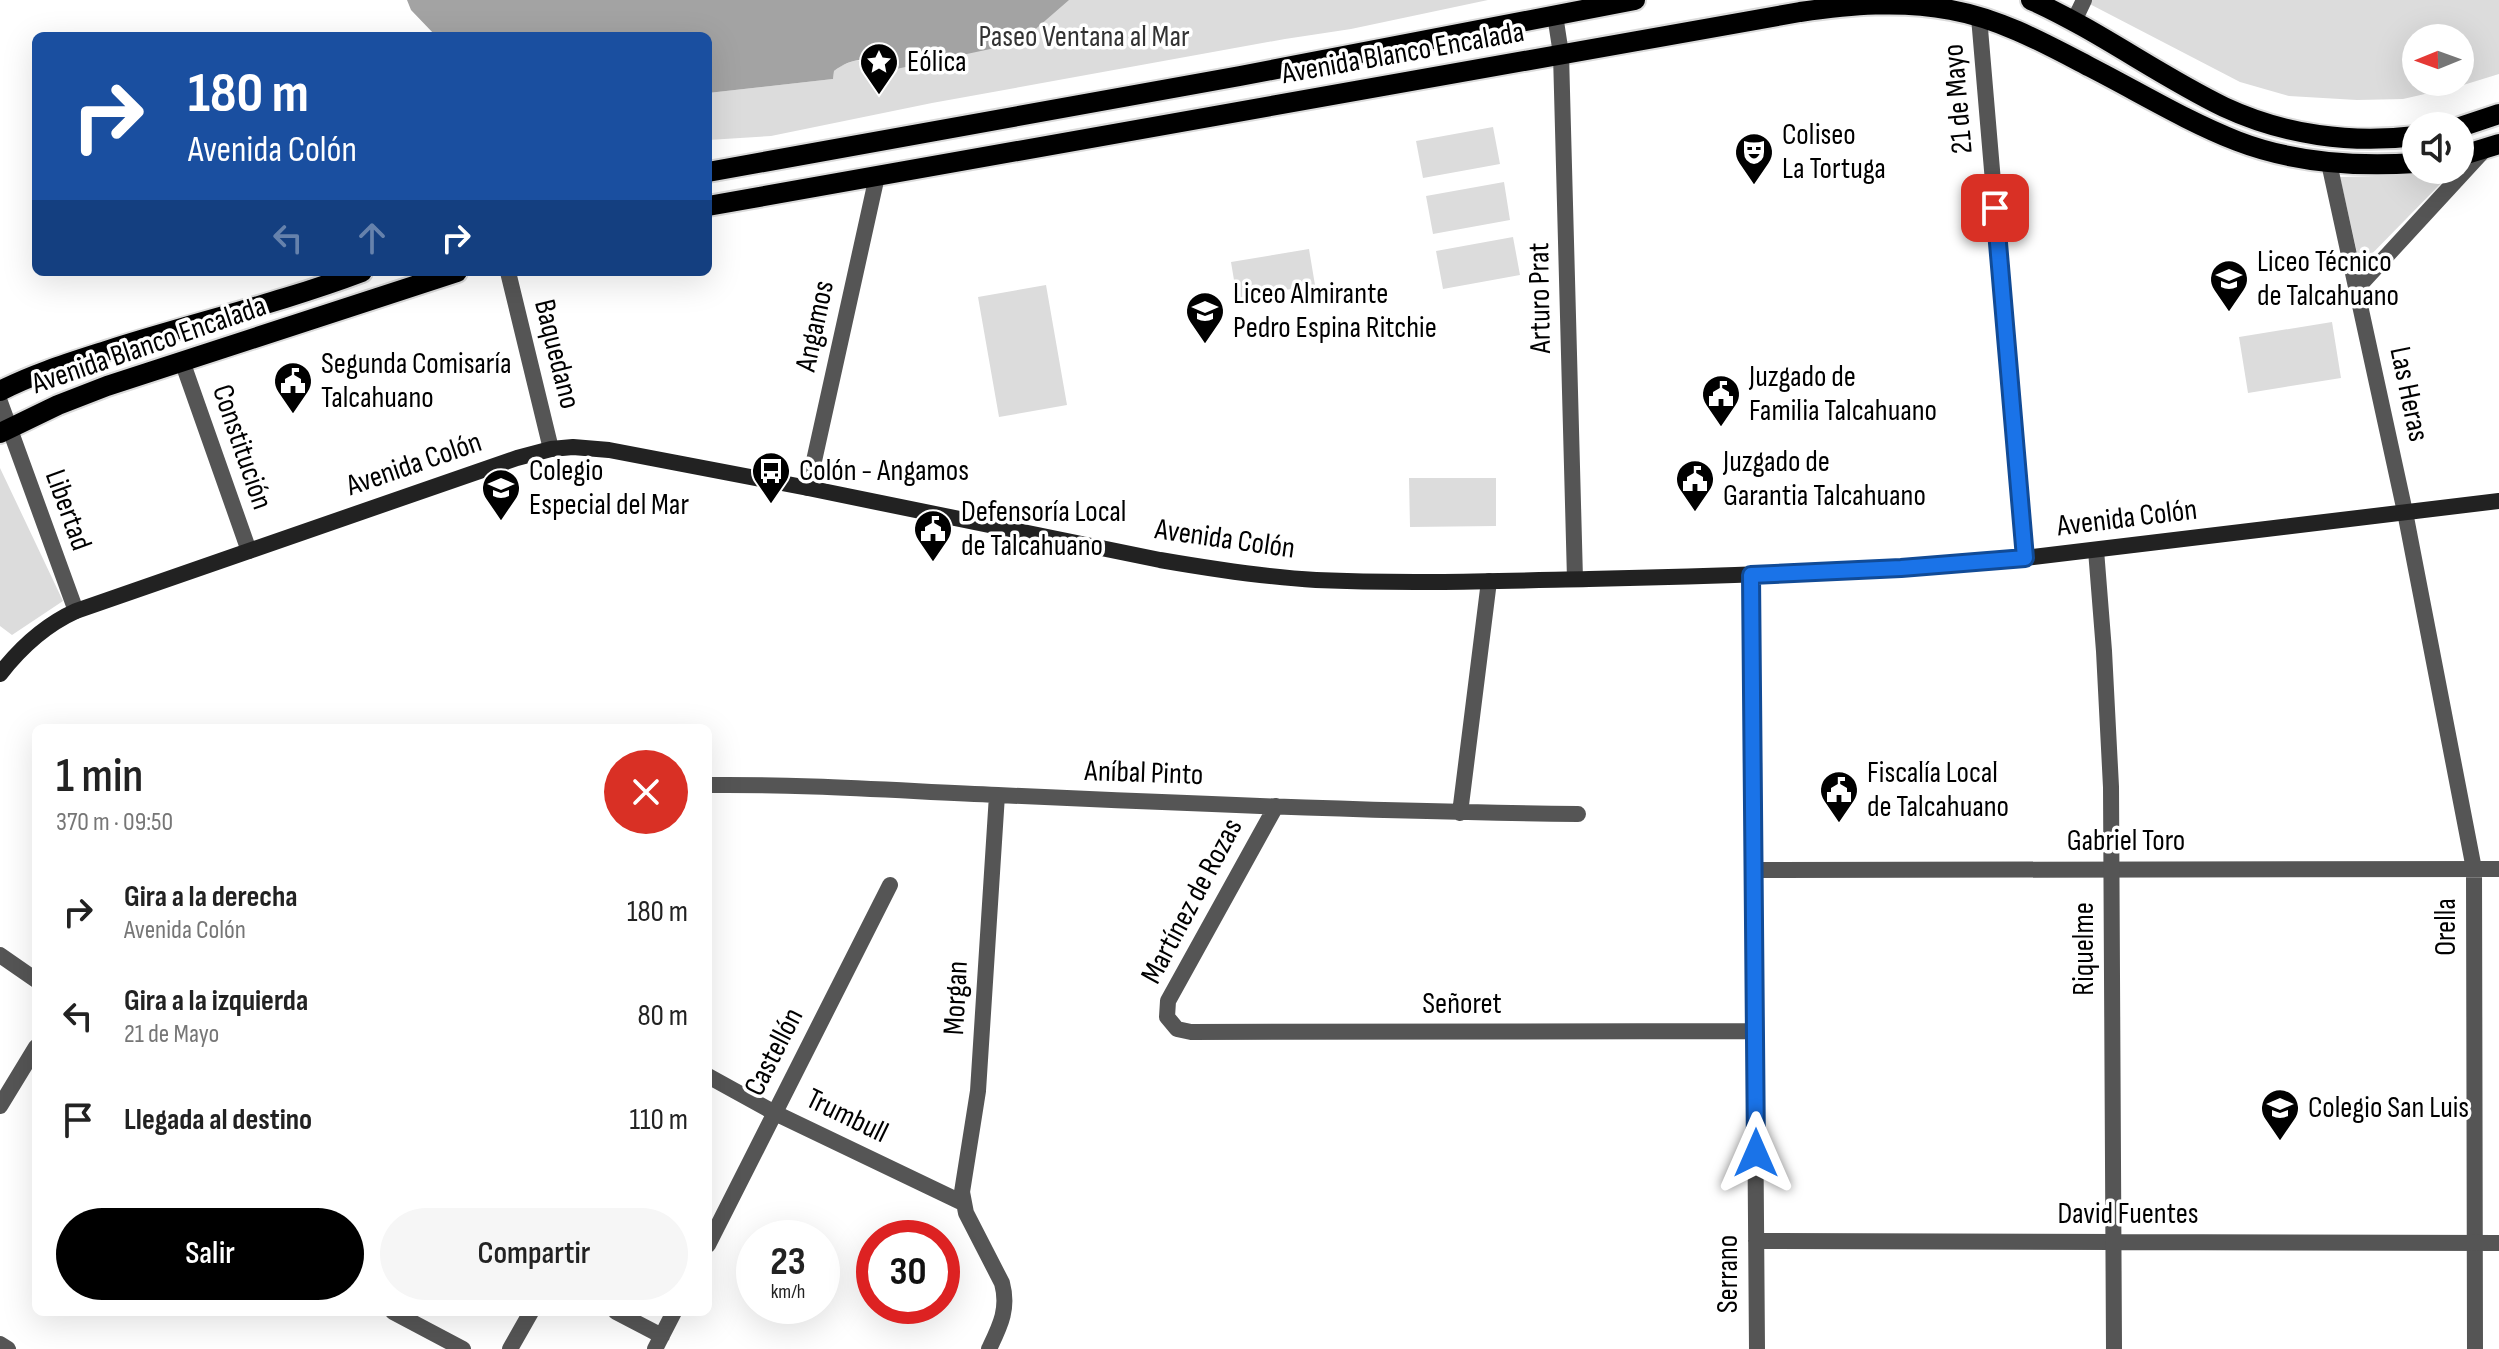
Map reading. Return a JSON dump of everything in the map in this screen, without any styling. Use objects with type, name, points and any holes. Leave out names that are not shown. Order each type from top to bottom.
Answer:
[{"type":"main road","name":"Avenida Blanco Encalada","points":[[712,171],[1240,76],[1635,0]]},
{"type":"main road","points":[[2031,0],[2074,21],[2199,93],[2251,118],[2324,136],[2402,137]]},
{"type":"main road","name":"Avenida Blanco Encalada","points":[[712,205],[1800,12],[1860,5],[1925,6],[2006,26],[2049,45],[2211,130],[2269,151],[2329,163],[2402,164]]},
{"type":"main road","points":[[2474,123],[2499,114]]},
{"type":"main road","name":"Avenida Blanco Encalada","points":[[0,391],[83,358],[284,299],[350,276]]},
{"type":"main road","name":"Avenida Blanco Encalada","points":[[3,429],[58,405],[182,361],[445,276]]},
{"type":"main road","name":"Avenida Colón","points":[[0,674],[42,631],[76,611],[517,458],[573,447],[609,450],[1213,569],[1315,580],[1489,581],[1901,568],[2025,558],[2499,501]]},
{"type":"street","points":[[2074,21],[2084,0]]},
{"type":"street","name":"Arturo Prat","points":[[1555,15],[1561,54],[1575,579]]},
{"type":"street","name":"21 de Mayo","points":[[1979,17],[2025,558]]},
{"type":"street","points":[[2358,287],[2492,146]]},
{"type":"street","name":"Las Heras","points":[[2329,163],[2405,512]]},
{"type":"street","name":"Angamos","points":[[808,488],[877,176]]},
{"type":"street","name":"Baquedano","points":[[509,276],[551,449]]},
{"type":"street","name":"Constitución","points":[[182,361],[249,551]]},
{"type":"street","name":"Libertad","points":[[0,402],[3,429],[76,611]]},
{"type":"street","name":"Orella","points":[[2405,512],[2474,869],[2475,1349]]},
{"type":"street","name":"Riquelme","points":[[2096,550],[2109,722],[2114,1349]]},
{"type":"street","name":"Serrano","points":[[1751,575],[1757,1349]]},
{"type":"street","points":[[1460,813],[1489,581]]},
{"type":"street","name":"Aníbal Pinto","points":[[712,785],[837,786],[1460,813],[1578,814]]},
{"type":"street","name":"Morgan","points":[[963,1203],[963,1178],[978,1091],[997,795]]},
{"type":"street","name":"Martínez de Rozas","points":[[1171,1024],[1166,1009],[1168,1001],[1276,806]]},
{"type":"street","name":"Gabriel Toro","points":[[1754,870],[2499,869]]},
{"type":"street","name":"Castellón","points":[[712,1237],[890,885]]},
{"type":"street","points":[[0,955],[32,977]]},
{"type":"street","name":"Señoret","points":[[1171,1024],[1183,1032],[1755,1031]]},
{"type":"street","points":[[0,1106],[32,1054]]},
{"type":"street","name":"Trumbull","points":[[712,1078],[775,1113],[963,1203]]},
{"type":"street","points":[[963,1203],[1005,1294],[1004,1317],[989,1349]]},
{"type":"street","name":"David Fuentes","points":[[1756,1241],[2499,1243]]},
{"type":"street","points":[[401,1316],[463,1349]]},
{"type":"street","points":[[510,1349],[529,1316]]},
{"type":"street","points":[[621,1316],[658,1343],[672,1316]]},
{"type":"street","points":[[0,1344],[8,1349]]},
{"type":"green space","name":"Paseo Ventana al Mar","points":[[944,0],[1488,0],[1351,29],[932,103],[771,136],[712,140],[712,93],[833,79],[834,71],[855,61],[878,65],[990,48]]},
{"type":"green space","points":[[2082,0],[2499,0],[2499,74],[2474,82],[2474,24],[2402,24],[2402,96],[2416,96],[2357,100],[2289,96],[2240,82]]},
{"type":"green space","points":[[1493,127],[1500,164],[1423,178],[1416,141]]},
{"type":"green space","points":[[2402,175],[2402,184],[2440,184],[2360,266],[2340,177]]},
{"type":"green space","points":[[1504,182],[1510,220],[1433,234],[1426,196]]},
{"type":"green space","points":[[1513,237],[1520,275],[1443,289],[1436,251]]},
{"type":"green space","points":[[1309,249],[1315,285],[1237,298],[1231,262]]},
{"type":"green space","points":[[1046,285],[1067,405],[999,417],[978,297]]},
{"type":"green space","points":[[2332,322],[2341,378],[2248,393],[2239,337]]},
{"type":"green space","points":[[0,468],[63,601],[12,635],[0,626]]},
{"type":"green space","points":[[1409,478],[1496,478],[1496,526],[1410,527]]},
{"type":"shaded area","points":[[407,0],[1069,0],[1031,33],[995,48],[882,72],[872,62],[860,60],[834,71],[833,79],[712,93],[712,32],[432,32],[411,10]]},
{"type":"place","name":"Eólica","points":[[879,96]]},
{"type":"place","name":"Coliseo La Tortuga","points":[[1754,186]]},
{"type":"place","name":"Liceo Técnico de Talcahuano","points":[[2229,313]]},
{"type":"place","name":"Liceo Almirante Pedro Espina Ritchie","points":[[1205,345]]},
{"type":"place","name":"Segunda Comisaría Talcahuano","points":[[293,415]]},
{"type":"place","name":"Juzgado de Familia Talcahuano","points":[[1721,428]]},
{"type":"place","name":"Colón - Angamos","points":[[771,505]]},
{"type":"place","name":"Juzgado de Garantia Talcahuano","points":[[1695,513]]},
{"type":"place","name":"Colegio Especial del Mar","points":[[501,522]]},
{"type":"place","name":"Defensoría Local de Talcahuano","points":[[933,563]]},
{"type":"place","name":"Fiscalía Local de Talcahuano","points":[[1839,824]]},
{"type":"place","name":"Colegio San Luis","points":[[2280,1142]]},
{"type":"route","points":[[1756,1153],[1751,575],[2025,558],[1995,208]]}]
